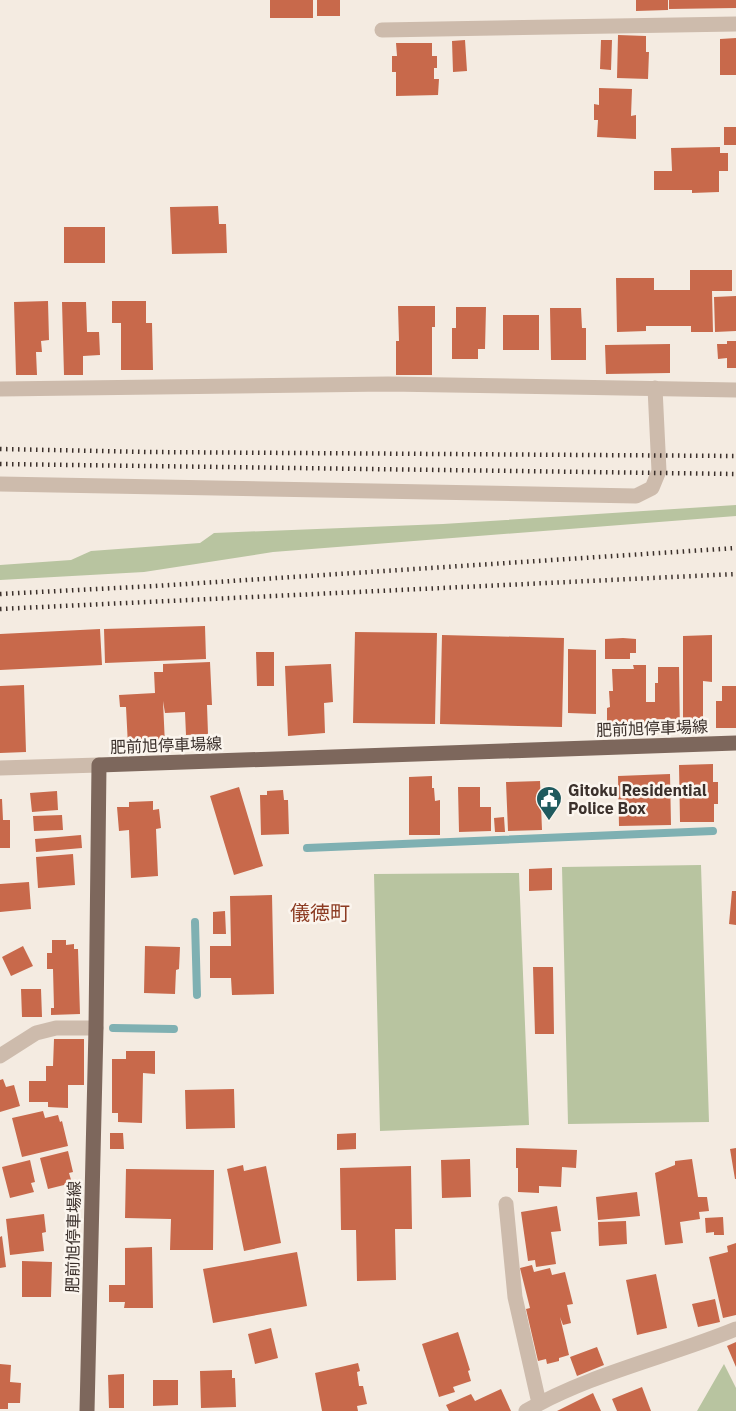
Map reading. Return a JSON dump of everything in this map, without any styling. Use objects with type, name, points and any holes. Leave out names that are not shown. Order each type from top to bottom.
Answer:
[{"type":"main road","name":"肥前旭停車場線","points":[[87,1411],[96,1028],[99,765],[736,743]]},
{"type":"street","points":[[382,30],[736,24]]},
{"type":"street","points":[[0,389],[388,384],[736,390]]},
{"type":"street","points":[[0,484],[636,496],[652,488],[659,471],[655,388]]},
{"type":"street","points":[[0,768],[99,765]]},
{"type":"street","points":[[0,1056],[36,1033],[56,1028],[96,1028]]},
{"type":"street","points":[[506,1204],[515,1297],[532,1407],[584,1383],[705,1342],[736,1329]]},
{"type":"green space","points":[[736,505],[736,516],[273,552],[144,572],[0,580],[0,565],[71,560],[91,551],[200,543],[214,533],[443,524]]},
{"type":"green space","points":[[701,865],[709,1122],[568,1124],[562,867]]},
{"type":"green space","points":[[519,873],[529,1125],[380,1131],[374,874]]},
{"type":"green space","points":[[724,1364],[736,1388],[736,1411],[697,1411]]},
{"type":"building","points":[[270,0],[313,0],[313,18],[270,18]]},
{"type":"building","points":[[317,0],[340,0],[340,16],[317,16]]},
{"type":"building","points":[[636,0],[668,0],[668,10],[636,11]]},
{"type":"building","points":[[669,0],[736,0],[736,8],[669,9]]},
{"type":"building","points":[[618,35],[646,36],[646,52],[649,52],[648,79],[617,78]]},
{"type":"building","points":[[736,38],[736,75],[720,75],[720,39]]},
{"type":"building","points":[[465,40],[467,71],[453,72],[452,41]]},
{"type":"building","points":[[601,40],[612,40],[611,70],[600,69]]},
{"type":"building","points":[[396,43],[432,43],[432,56],[437,56],[434,79],[439,79],[438,95],[396,96],[396,72],[392,72],[392,56],[397,56]]},
{"type":"building","points":[[599,88],[632,89],[631,116],[636,115],[636,139],[597,137],[598,120],[594,120],[594,104],[599,105]]},
{"type":"building","points":[[724,127],[736,127],[736,145],[724,145]]},
{"type":"building","points":[[720,147],[720,153],[728,153],[728,171],[719,171],[719,192],[692,193],[692,190],[654,190],[654,171],[672,171],[671,148]]},
{"type":"building","points":[[218,206],[219,224],[226,224],[227,253],[172,254],[170,207]]},
{"type":"building","points":[[64,227],[105,227],[105,263],[64,263]]},
{"type":"building","points":[[690,270],[732,270],[732,291],[712,291],[713,332],[691,332],[691,326],[646,326],[646,331],[617,332],[616,278],[654,278],[654,290],[690,290]]},
{"type":"building","points":[[736,296],[736,331],[715,332],[714,297]]},
{"type":"building","points":[[48,301],[49,340],[41,341],[42,352],[36,352],[37,375],[16,375],[14,302]]},
{"type":"building","points":[[112,301],[146,301],[146,323],[152,323],[153,370],[121,370],[121,323],[112,323]]},
{"type":"building","points":[[62,302],[86,302],[87,332],[99,332],[100,355],[83,356],[83,375],[64,375]]},
{"type":"building","points":[[398,306],[435,306],[435,327],[432,327],[432,375],[396,375],[396,341],[399,341]]},
{"type":"building","points":[[456,307],[486,307],[485,349],[478,349],[478,359],[452,359],[452,328],[456,328]]},
{"type":"building","points":[[550,308],[581,308],[582,328],[586,328],[586,360],[551,360]]},
{"type":"building","points":[[503,315],[539,315],[539,350],[503,350]]},
{"type":"building","points":[[727,341],[736,341],[736,368],[727,368],[727,358],[718,359],[717,344],[727,344]]},
{"type":"building","points":[[670,344],[670,373],[606,374],[605,345]]},
{"type":"building","points":[[205,626],[206,659],[105,663],[104,629]]},
{"type":"building","points":[[100,629],[102,665],[0,670],[0,634]]},
{"type":"building","points":[[355,632],[437,633],[435,724],[353,723]]},
{"type":"building","points":[[442,635],[564,638],[562,727],[440,724]]},
{"type":"building","points":[[712,635],[712,682],[703,681],[703,731],[683,731],[683,636]]},
{"type":"building","points":[[605,639],[636,639],[636,653],[630,653],[630,659],[605,659]]},
{"type":"building","points":[[568,649],[596,650],[596,714],[568,713]]},
{"type":"building","points":[[256,652],[274,652],[274,686],[257,686]]},
{"type":"building","points":[[210,662],[212,705],[207,705],[208,734],[186,735],[185,712],[165,713],[163,701],[165,745],[128,746],[126,707],[120,707],[119,695],[155,693],[154,672],[163,672],[163,664]]},
{"type":"building","points":[[331,664],[333,702],[324,703],[325,733],[288,736],[285,666]]},
{"type":"building","points":[[633,665],[646,665],[646,702],[655,702],[658,667],[679,667],[680,733],[612,734],[611,729],[607,729],[607,708],[610,707],[609,691],[613,691],[612,669],[634,669]]},
{"type":"building","points":[[24,685],[26,752],[0,753],[0,686]]},
{"type":"building","points":[[722,686],[736,686],[736,728],[716,728],[716,701],[722,701]]},
{"type":"building","points":[[713,764],[713,782],[718,782],[718,804],[714,804],[714,822],[680,822],[679,765]]},
{"type":"building","points":[[670,774],[671,825],[619,826],[618,776]]},
{"type":"building","points":[[432,776],[435,801],[440,800],[440,835],[409,835],[409,777]]},
{"type":"building","points":[[540,781],[542,830],[508,831],[506,782]]},
{"type":"building","points":[[239,787],[263,866],[234,875],[210,796]]},
{"type":"building","points":[[458,787],[480,787],[480,807],[491,807],[491,831],[459,832]]},
{"type":"building","points":[[283,790],[284,800],[288,800],[289,834],[261,835],[260,795],[267,795],[267,791]]},
{"type":"building","points":[[57,791],[58,810],[32,812],[30,793]]},
{"type":"building","points":[[0,799],[2,799],[3,820],[10,820],[10,848],[0,848]]},
{"type":"building","points":[[153,801],[153,810],[159,809],[161,828],[156,829],[158,876],[131,878],[129,830],[119,831],[117,807],[129,807],[129,802]]},
{"type":"building","points":[[62,815],[63,830],[34,831],[33,816]]},
{"type":"building","points":[[504,817],[505,832],[495,832],[494,818]]},
{"type":"building","points":[[81,835],[82,848],[36,852],[35,839]]},
{"type":"building","points":[[73,854],[75,885],[38,888],[36,857]]},
{"type":"building","points":[[552,868],[552,890],[529,891],[529,869]]},
{"type":"building","points":[[29,882],[31,909],[0,912],[0,884]]},
{"type":"building","points":[[732,891],[736,891],[736,925],[729,924]]},
{"type":"building","points":[[272,895],[274,994],[232,995],[231,978],[210,978],[210,946],[231,946],[230,896]]},
{"type":"building","points":[[225,911],[226,934],[213,934],[213,912]]},
{"type":"building","points":[[52,940],[66,940],[66,945],[74,944],[74,949],[78,949],[80,1014],[51,1015],[51,1008],[54,1008],[53,969],[47,969],[47,953],[52,953]]},
{"type":"building","points":[[23,946],[33,966],[11,976],[2,957]]},
{"type":"building","points":[[145,946],[180,947],[175,994],[144,993]]},
{"type":"building","points":[[533,967],[553,967],[554,1034],[535,1034]]},
{"type":"building","points":[[21,989],[41,989],[42,1017],[22,1017]]},
{"type":"building","points":[[54,1039],[84,1039],[84,1085],[68,1085],[68,1108],[48,1107],[48,1102],[29,1102],[29,1081],[46,1081],[46,1066],[53,1066]]},
{"type":"building","points":[[126,1051],[155,1051],[155,1074],[143,1073],[142,1123],[118,1122],[118,1113],[112,1113],[112,1059],[126,1059]]},
{"type":"building","points":[[3,1079],[6,1087],[14,1085],[20,1106],[0,1112],[0,1080]]},
{"type":"building","points":[[234,1089],[235,1128],[186,1129],[185,1090]]},
{"type":"building","points":[[43,1111],[45,1118],[58,1115],[60,1122],[62,1121],[68,1146],[22,1157],[12,1118]]},
{"type":"building","points":[[110,1133],[123,1133],[124,1149],[110,1149]]},
{"type":"building","points":[[356,1133],[356,1149],[337,1150],[337,1134]]},
{"type":"building","points":[[516,1148],[577,1150],[576,1168],[562,1167],[561,1187],[539,1186],[539,1193],[518,1192]]},
{"type":"building","points":[[736,1148],[736,1179],[735,1179],[730,1149]]},
{"type":"building","points":[[68,1151],[73,1172],[69,1173],[72,1183],[48,1189],[40,1158]]},
{"type":"building","points":[[470,1159],[471,1197],[442,1198],[441,1160]]},
{"type":"building","points":[[692,1159],[698,1197],[707,1197],[709,1211],[699,1212],[700,1219],[680,1222],[683,1243],[665,1245],[655,1173],[675,1165],[675,1161]]},
{"type":"building","points":[[30,1160],[35,1182],[31,1183],[34,1192],[10,1198],[2,1167]]},
{"type":"building","points":[[243,1165],[244,1171],[266,1166],[281,1243],[244,1251],[227,1169]]},
{"type":"building","points":[[411,1166],[412,1229],[395,1229],[396,1280],[357,1281],[356,1230],[341,1230],[340,1168]]},
{"type":"building","points":[[126,1169],[214,1170],[213,1250],[170,1250],[171,1219],[125,1218]]},
{"type":"building","points":[[637,1192],[640,1216],[598,1220],[596,1197]]},
{"type":"building","points":[[557,1206],[561,1231],[551,1232],[556,1264],[536,1267],[535,1260],[528,1261],[521,1212]]},
{"type":"building","points":[[44,1214],[46,1232],[42,1233],[44,1251],[10,1255],[6,1219]]},
{"type":"building","points":[[723,1217],[724,1235],[714,1235],[714,1232],[706,1233],[705,1218]]},
{"type":"building","points":[[626,1221],[627,1244],[599,1246],[598,1222]]},
{"type":"building","points":[[2,1236],[6,1267],[0,1268],[0,1237]]},
{"type":"building","points":[[736,1243],[736,1315],[723,1318],[709,1257],[728,1252],[727,1246]]},
{"type":"building","points":[[152,1247],[153,1308],[124,1308],[125,1302],[109,1302],[109,1285],[125,1285],[125,1248]]},
{"type":"building","points":[[297,1252],[307,1306],[213,1323],[203,1269]]},
{"type":"building","points":[[22,1261],[52,1262],[51,1297],[22,1297]]},
{"type":"building","points":[[532,1265],[534,1272],[550,1268],[552,1275],[565,1272],[573,1304],[567,1305],[571,1323],[563,1325],[560,1317],[569,1355],[547,1364],[546,1359],[538,1361],[526,1309],[530,1308],[520,1268]]},
{"type":"building","points":[[656,1274],[667,1328],[637,1335],[626,1280]]},
{"type":"building","points":[[715,1299],[720,1322],[698,1327],[692,1304]]},
{"type":"building","points":[[271,1328],[278,1358],[255,1364],[248,1334]]},
{"type":"building","points":[[458,1332],[470,1370],[468,1371],[471,1381],[453,1387],[455,1392],[439,1397],[422,1344]]},
{"type":"building","points":[[736,1342],[736,1367],[727,1346]]},
{"type":"building","points":[[597,1347],[604,1365],[577,1376],[570,1357]]},
{"type":"building","points":[[358,1363],[359,1386],[363,1386],[367,1404],[357,1406],[358,1411],[322,1411],[315,1373]]},
{"type":"building","points":[[0,1364],[11,1365],[10,1382],[21,1383],[20,1403],[8,1403],[8,1409],[0,1409]]},
{"type":"building","points":[[232,1370],[232,1378],[235,1378],[236,1407],[201,1408],[200,1371]]},
{"type":"building","points":[[124,1374],[124,1408],[109,1408],[108,1375]]},
{"type":"building","points":[[153,1380],[178,1380],[178,1405],[153,1406]]},
{"type":"building","points":[[642,1387],[651,1411],[617,1411],[612,1399]]},
{"type":"building","points":[[501,1389],[511,1411],[449,1411],[446,1405],[471,1394],[475,1401]]},
{"type":"building","points":[[593,1393],[601,1411],[557,1411]]},
{"type":"waterway","points":[[307,848],[713,831]]},
{"type":"waterway","points":[[195,922],[197,995]]},
{"type":"waterway","points":[[113,1028],[174,1029]]},
{"type":"railway","points":[[0,449],[736,456]]},
{"type":"railway","points":[[0,464],[736,474]]},
{"type":"railway","points":[[0,594],[736,548]]},
{"type":"railway","points":[[0,609],[736,574]]},
{"type":"place","name":"Gitoku Residential Police Box","points":[[549,822]]},
{"type":"district","name":"儀徳町","points":[[320,912]]}]
